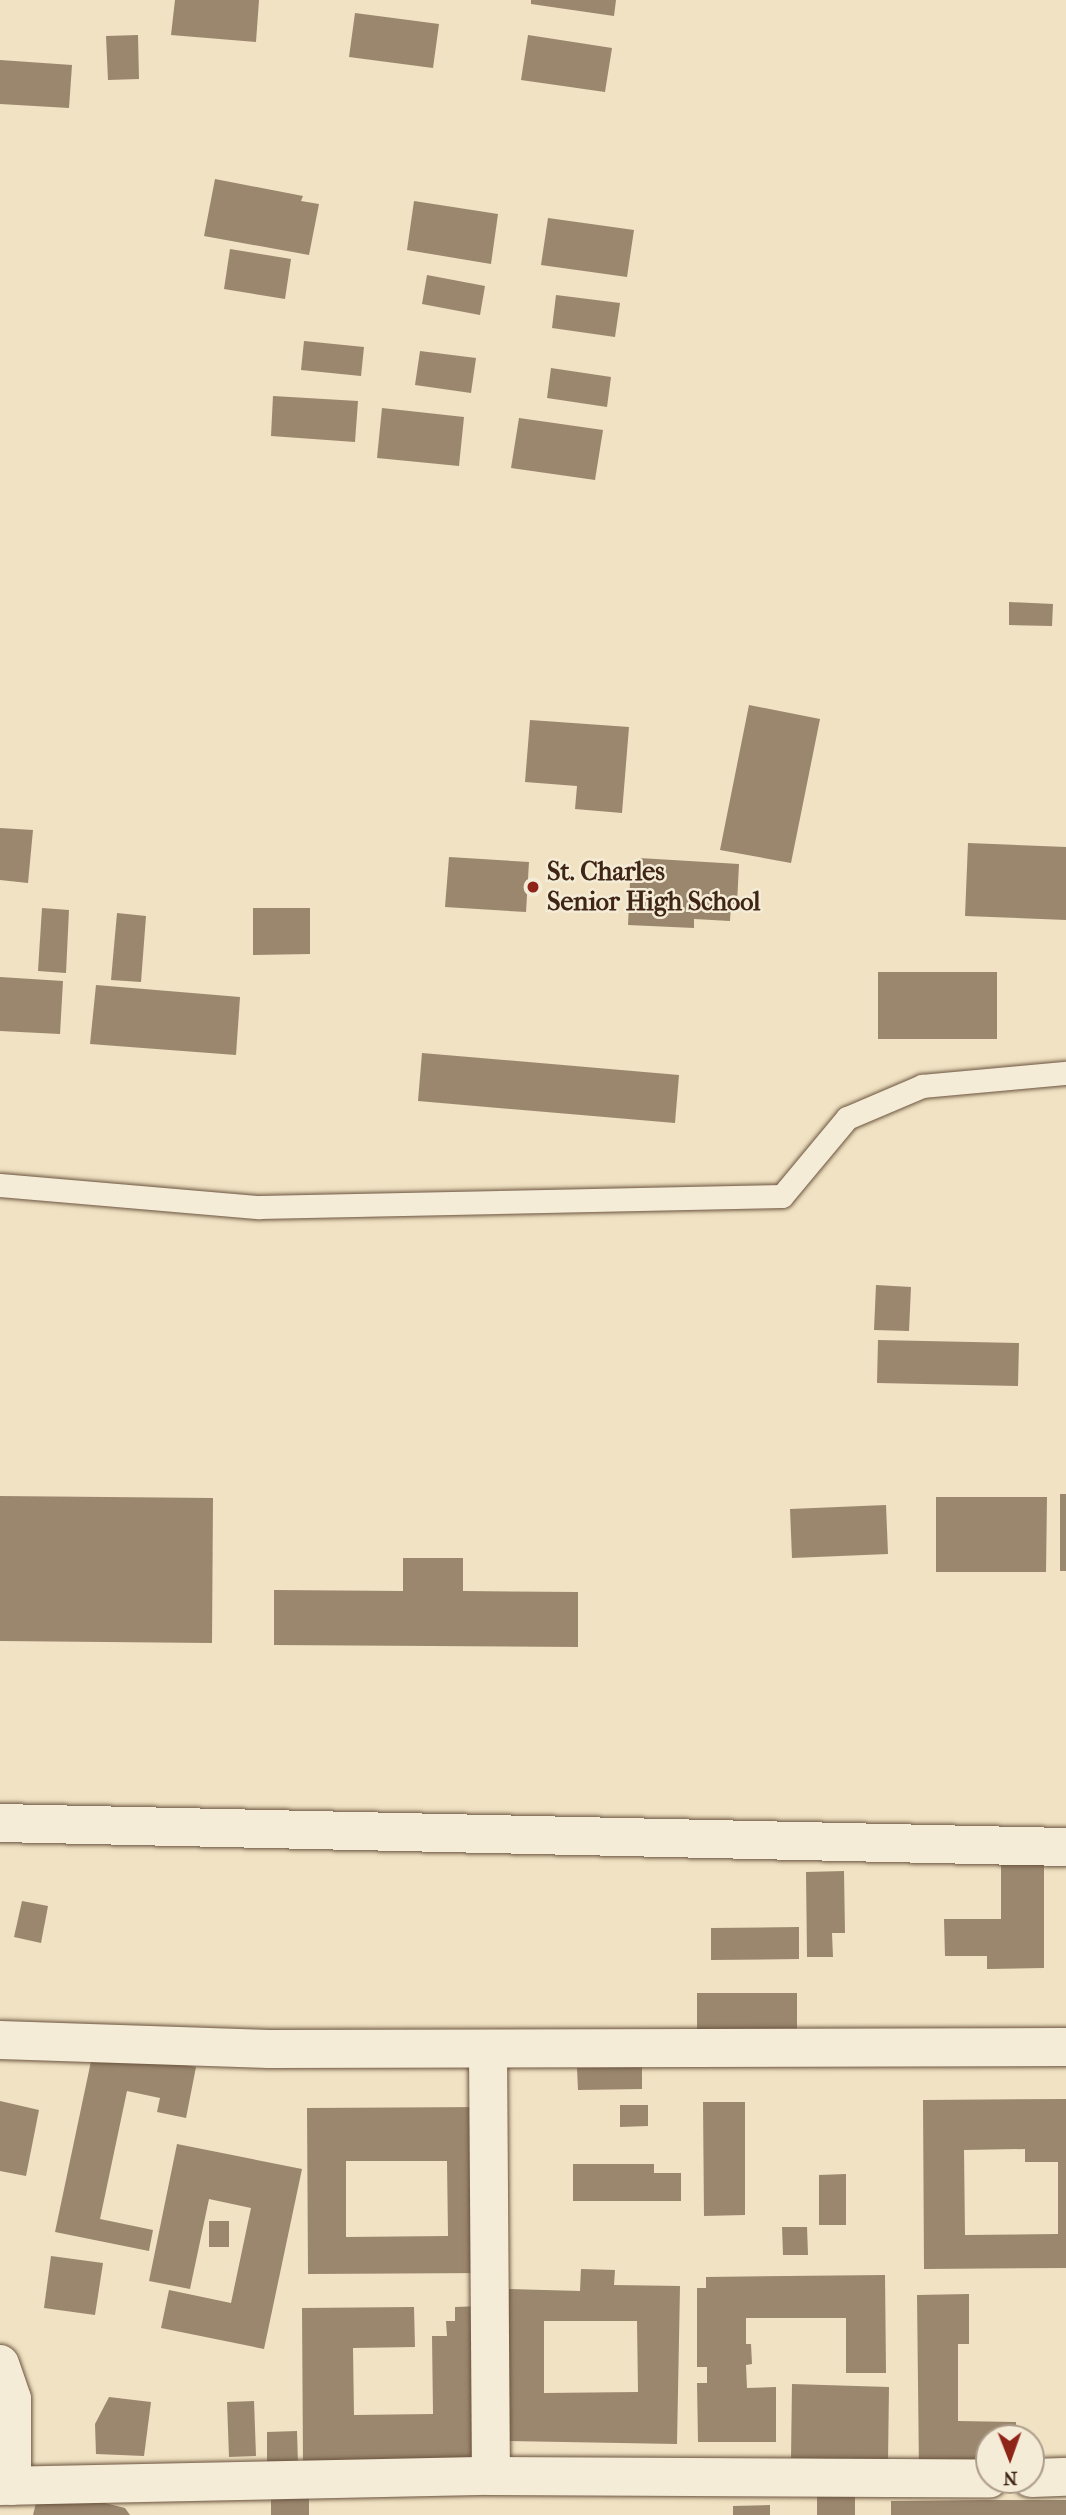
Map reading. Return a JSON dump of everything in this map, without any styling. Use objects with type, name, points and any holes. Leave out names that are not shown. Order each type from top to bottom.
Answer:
[{"type":"street","points":[[0,1823],[1066,1847]]},
{"type":"street","points":[[0,2040],[269,2049],[1066,2047]]},
{"type":"street","points":[[488,2049],[491,2476]]},
{"type":"street","points":[[0,2364],[12,2399],[6,2486],[123,2501],[491,2476],[975,2479]]},
{"type":"street","points":[[1045,2478],[1066,2477]]},
{"type":"lane","points":[[0,1185],[260,1207],[782,1196],[847,1118],[922,1086],[1066,1073]]},
{"type":"building","points":[[175,0],[259,0],[256,42],[171,35]]},
{"type":"building","points":[[531,0],[616,0],[614,16],[531,4]]},
{"type":"building","points":[[355,13],[439,24],[433,68],[349,57]]},
{"type":"building","points":[[138,35],[139,79],[108,80],[106,36]]},
{"type":"building","points":[[528,35],[612,48],[605,92],[521,80]]},
{"type":"building","points":[[0,60],[72,65],[69,108],[0,104]]},
{"type":"building","points":[[215,179],[303,196],[301,201],[319,204],[309,255],[204,236]]},
{"type":"building","points":[[414,201],[498,214],[491,264],[407,250]]},
{"type":"building","points":[[548,218],[634,230],[627,277],[541,265]]},
{"type":"building","points":[[230,249],[291,259],[285,299],[224,289]]},
{"type":"building","points":[[427,275],[485,286],[480,315],[422,304]]},
{"type":"building","points":[[556,295],[620,303],[615,337],[552,328]]},
{"type":"building","points":[[304,341],[364,347],[361,376],[301,370]]},
{"type":"building","points":[[420,351],[476,358],[471,393],[415,385]]},
{"type":"building","points":[[551,368],[611,377],[607,407],[547,398]]},
{"type":"building","points":[[273,396],[358,401],[355,442],[271,436]]},
{"type":"building","points":[[382,408],[464,417],[459,466],[377,458]]},
{"type":"building","points":[[519,418],[603,430],[595,480],[511,468]]},
{"type":"building","points":[[1009,602],[1053,604],[1052,626],[1009,625]]},
{"type":"building","points":[[749,705],[820,719],[791,863],[720,850]]},
{"type":"building","points":[[530,720],[629,727],[622,813],[575,809],[577,786],[525,782]]},
{"type":"building","points":[[0,828],[33,830],[28,883],[0,880]]},
{"type":"building","points":[[968,843],[1066,847],[1066,920],[965,916]]},
{"type":"building","points":[[449,857],[529,862],[526,912],[445,907]]},
{"type":"building","points":[[639,858],[739,864],[737,904],[731,904],[730,921],[694,919],[694,928],[628,925],[630,882],[638,883]]},
{"type":"building","points":[[42,908],[69,910],[66,973],[38,971]]},
{"type":"building","points":[[253,908],[310,908],[310,954],[253,955]]},
{"type":"building","points":[[117,913],[146,916],[141,982],[111,980]]},
{"type":"building","points":[[878,972],[997,972],[997,1039],[878,1039]]},
{"type":"building","points":[[0,977],[63,981],[60,1034],[0,1031]]},
{"type":"building","points":[[96,985],[240,997],[236,1055],[90,1044]]},
{"type":"building","points":[[422,1053],[679,1075],[675,1123],[418,1101]]},
{"type":"building","points":[[876,1285],[911,1287],[909,1331],[874,1330]]},
{"type":"building","points":[[878,1340],[1019,1343],[1018,1386],[877,1383]]},
{"type":"building","points":[[1060,1494],[1066,1494],[1066,1571],[1060,1571]]},
{"type":"building","points":[[0,1496],[213,1498],[212,1643],[0,1641]]},
{"type":"building","points":[[936,1497],[1047,1497],[1046,1572],[936,1572]]},
{"type":"building","points":[[886,1505],[888,1554],[792,1558],[790,1509]]},
{"type":"building","points":[[403,1558],[463,1558],[463,1591],[578,1592],[578,1647],[274,1645],[274,1590],[403,1591]]},
{"type":"building","points":[[1001,1857],[1044,1857],[1044,1968],[987,1969],[987,1956],[945,1956],[944,1919],[1001,1919]]},
{"type":"building","points":[[844,1871],[845,1933],[832,1933],[833,1957],[807,1957],[806,1872]]},
{"type":"building","points":[[22,1901],[48,1906],[41,1943],[14,1937]]},
{"type":"building","points":[[799,1927],[799,1959],[711,1960],[711,1928]]},
{"type":"building","points":[[697,1993],[797,1993],[797,2030],[697,2031]]},
{"type":"building","points":[[94,2047],[196,2067],[186,2118],[157,2112],[160,2098],[127,2091],[100,2219],[153,2230],[149,2251],[55,2232]]},
{"type":"building","points":[[642,2067],[642,2089],[578,2090],[577,2068]]},
{"type":"building","points":[[1066,2099],[1066,2268],[924,2269],[923,2100]],"holes":[[[1025,2149],[1025,2162],[1058,2162],[1058,2234],[965,2235],[964,2150]]]},
{"type":"building","points":[[0,2101],[39,2110],[26,2176],[0,2171]]},
{"type":"building","points":[[703,2102],[745,2102],[745,2215],[704,2216]]},
{"type":"building","points":[[620,2105],[648,2105],[648,2126],[620,2127]]},
{"type":"building","points":[[485,2107],[486,2273],[308,2274],[307,2108]],"holes":[[[346,2161],[447,2161],[448,2236],[346,2237]]]},
{"type":"building","points":[[177,2144],[302,2169],[264,2349],[161,2328],[169,2290],[231,2303],[251,2208],[209,2199],[190,2289],[149,2281]]},
{"type":"building","points":[[573,2164],[654,2164],[654,2173],[681,2173],[681,2201],[573,2201]]},
{"type":"building","points":[[846,2174],[846,2225],[819,2225],[819,2175]]},
{"type":"building","points":[[209,2221],[229,2221],[229,2247],[209,2247]]},
{"type":"building","points":[[782,2227],[807,2227],[808,2255],[783,2255]]},
{"type":"building","points":[[51,2256],[103,2263],[95,2315],[44,2308]]},
{"type":"building","points":[[581,2269],[615,2270],[614,2285],[680,2286],[677,2444],[506,2441],[509,2289],[580,2291]],"holes":[[[544,2321],[637,2321],[638,2392],[544,2393]]]},
{"type":"building","points":[[885,2275],[886,2373],[846,2373],[846,2318],[746,2318],[746,2344],[751,2344],[752,2364],[746,2365],[747,2388],[776,2387],[776,2442],[698,2442],[697,2383],[707,2383],[707,2367],[697,2367],[697,2288],[706,2288],[706,2277]]},
{"type":"building","points":[[969,2294],[969,2344],[958,2344],[958,2421],[1016,2422],[975,2424],[975,2472],[919,2472],[917,2295]]},
{"type":"building","points":[[481,2306],[482,2463],[303,2464],[302,2308],[414,2307],[415,2347],[353,2348],[354,2415],[433,2414],[432,2336],[447,2336],[446,2321],[455,2321],[455,2307]]},
{"type":"building","points":[[792,2384],[889,2387],[888,2461],[791,2458]]},
{"type":"building","points":[[109,2397],[151,2402],[144,2456],[96,2454],[95,2424]]},
{"type":"building","points":[[254,2401],[256,2456],[229,2457],[227,2402]]},
{"type":"building","points":[[297,2431],[298,2465],[267,2465],[267,2432]]},
{"type":"building","points":[[40,2487],[125,2508],[130,2515],[33,2515]]},
{"type":"building","points":[[855,2495],[855,2515],[817,2515],[817,2496]]},
{"type":"building","points":[[309,2496],[309,2515],[271,2515],[271,2497]]},
{"type":"building","points":[[1066,2500],[1066,2515],[891,2515],[891,2501]]},
{"type":"building","points":[[770,2505],[770,2515],[733,2515],[733,2506]]},
{"type":"place","name":"St. Charles Senior High School","points":[[533,887]]}]
